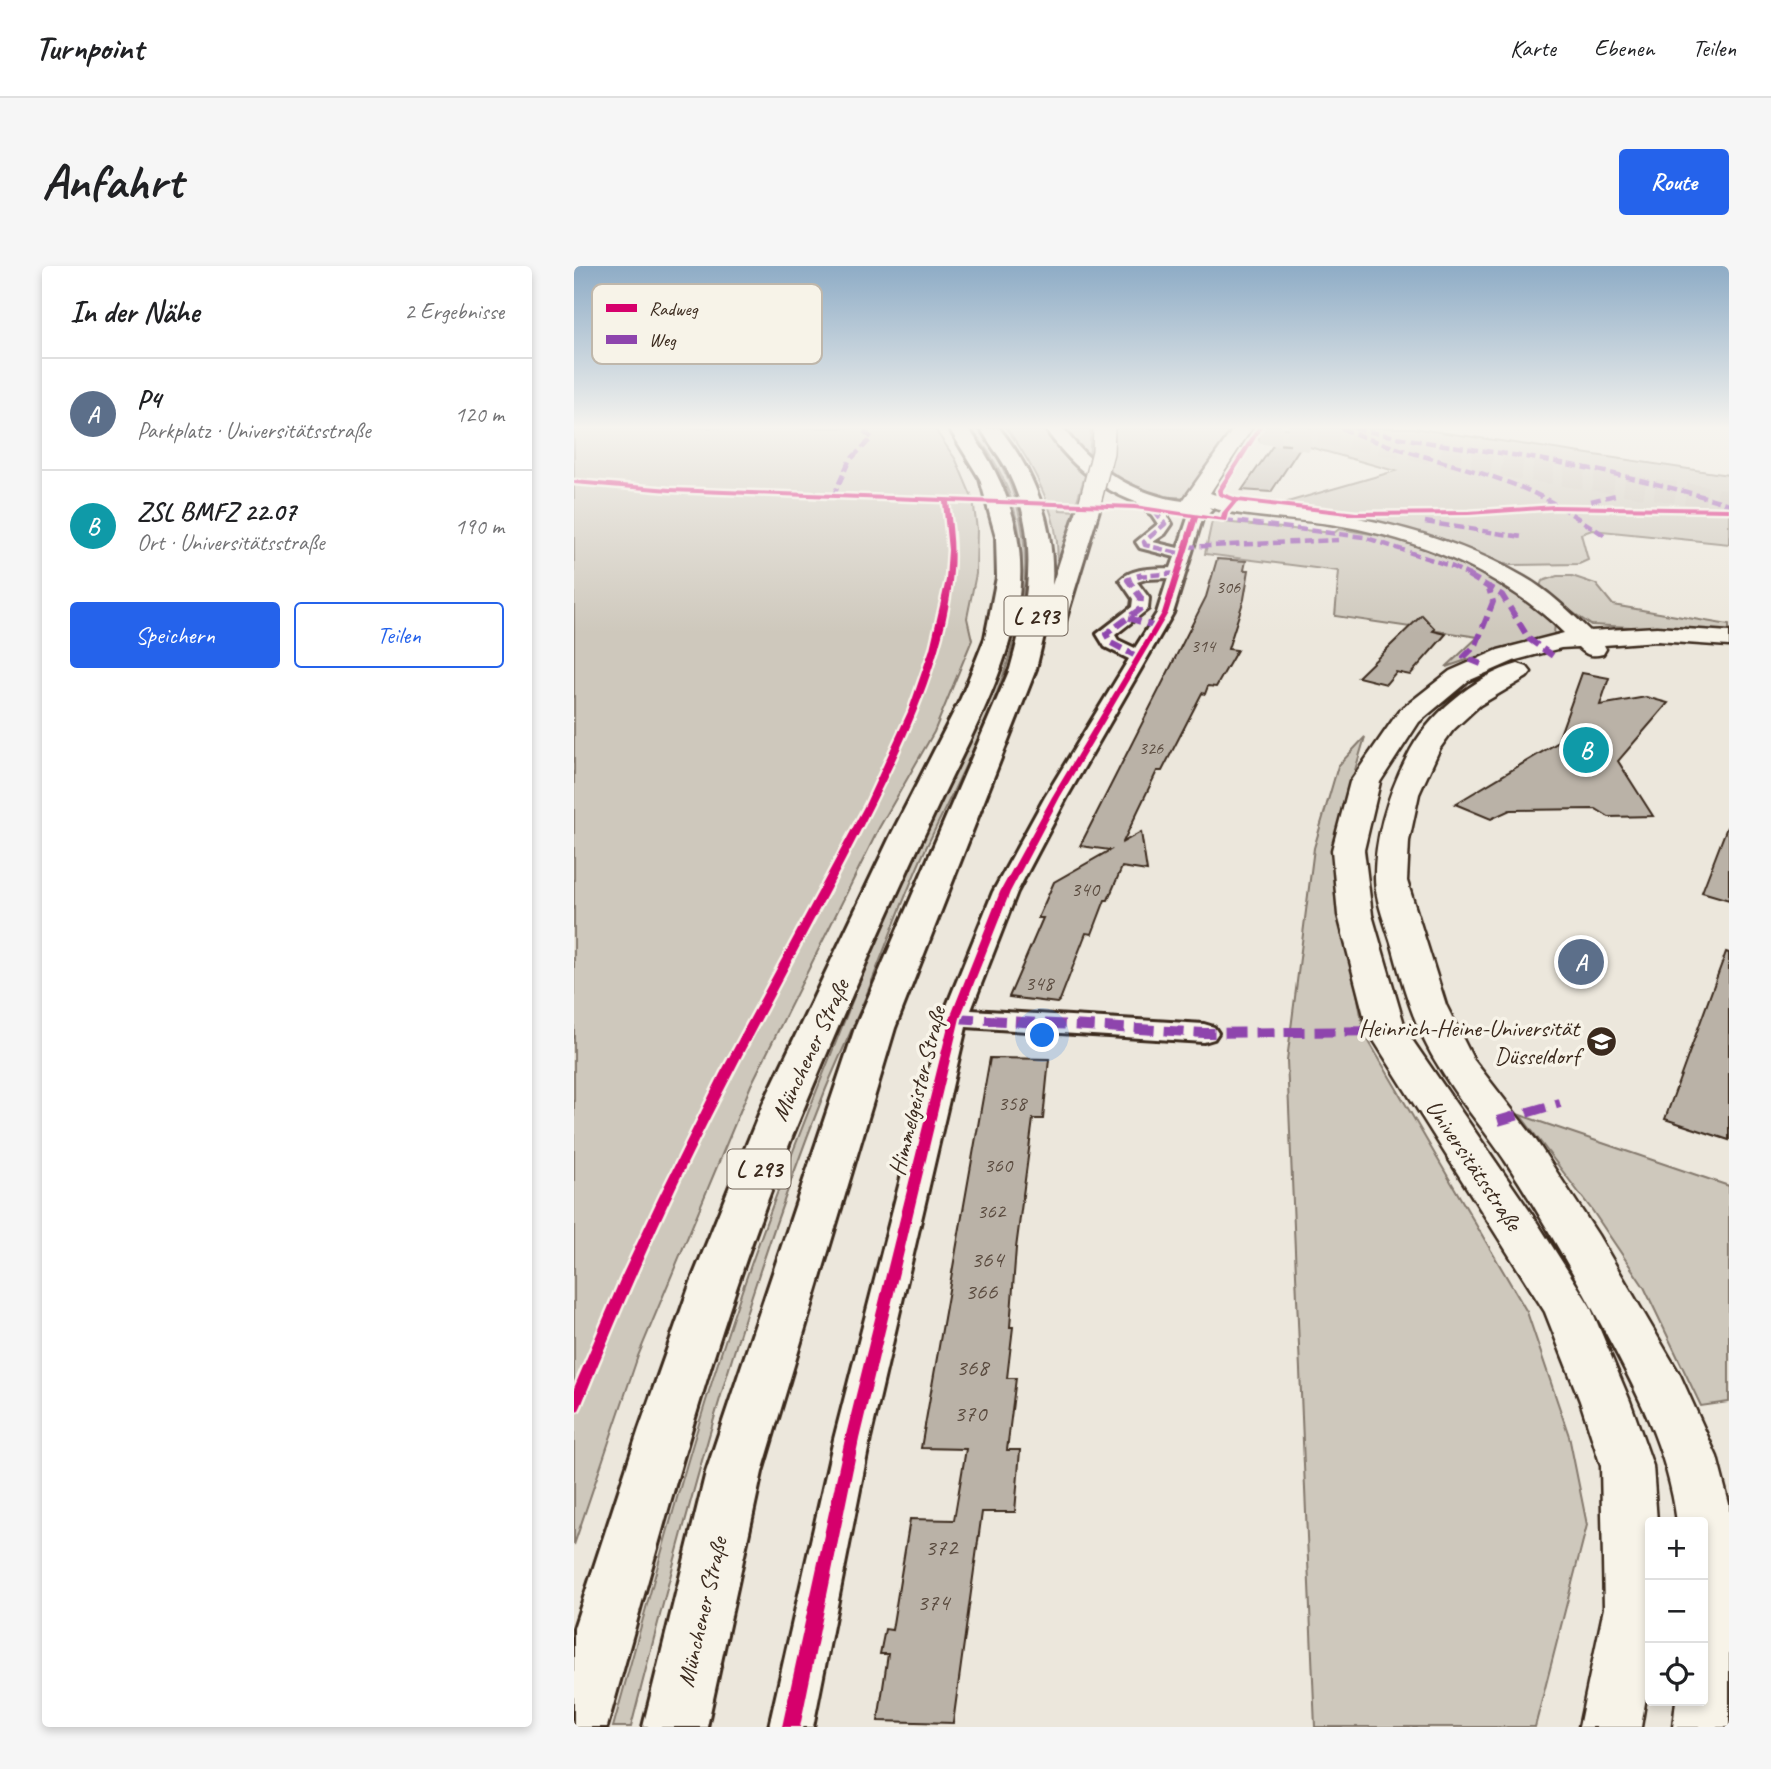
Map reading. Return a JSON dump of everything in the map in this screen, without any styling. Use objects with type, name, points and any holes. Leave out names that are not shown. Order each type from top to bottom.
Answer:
[{"type":"highway","name":"Münchener Straße","points":[[575,1727],[662,1436],[771,1135],[973,699],[999,633],[1009,576],[1005,534],[996,496]]},
{"type":"highway","name":"Münchener Straße","points":[[675,1727],[734,1472],[875,1028],[1023,669],[1035,629],[1041,561],[1034,518],[1027,496]]},
{"type":"highway","points":[[1023,669],[1041,656],[1044,650],[1092,496]]},
{"type":"highway","points":[[1141,496],[1156,502],[1200,500]]},
{"type":"street","name":"Himmelgeister Straße","points":[[792,1727],[852,1438],[955,1018],[1005,892],[1056,797],[1138,657],[1148,616],[1180,563],[1202,496]]},
{"type":"street","points":[[1200,500],[1358,522],[1436,543],[1531,591],[1589,645]]},
{"type":"street","points":[[1200,500],[1411,539],[1465,556]]},
{"type":"street","points":[[1151,509],[1158,512],[1165,524],[1144,542],[1145,545],[1180,563]]},
{"type":"street","points":[[1148,616],[1141,598],[1128,580],[1180,563]]},
{"type":"street","name":"Himmelgeister Straße","points":[[1138,657],[1123,652],[1106,638],[1109,629],[1148,616]]},
{"type":"street","name":"Universitätsstraße","points":[[1704,1727],[1712,1633],[1709,1555],[1700,1490],[1691,1457],[1662,1390],[1582,1247],[1520,1150],[1456,1064],[1427,1005],[1391,881],[1393,842],[1404,794],[1426,747],[1443,724],[1471,699],[1510,675],[1589,645],[1657,634],[1729,639]]},
{"type":"street","name":"Universitätsstraße","points":[[1611,1727],[1633,1608],[1627,1466],[1605,1401],[1566,1307],[1387,1031],[1355,915],[1348,850],[1365,782],[1409,718],[1422,704],[1459,676],[1482,664],[1537,646],[1589,645],[1729,652]]},
{"type":"street","name":"Himmelgeister Straße","points":[[955,1018],[1204,1033]]},
{"type":"shaded area","points":[[574,496],[971,496],[977,529],[976,574],[967,618],[972,640],[934,732],[879,828],[751,1085],[638,1356],[574,1545]]},
{"type":"shaded area","points":[[1010,496],[1014,496],[1018,508],[1025,552],[1025,574],[1017,630],[1008,662],[984,726],[910,884],[795,1169],[718,1406],[631,1727],[613,1727],[700,1421],[761,1237],[875,946],[984,705],[1017,609],[1021,555]]},
{"type":"shaded area","points":[[1045,496],[1078,496],[1076,504],[1051,502],[1053,507],[1061,507],[1060,510],[1079,511],[1059,571],[1055,571],[1056,535]]},
{"type":"shaded area","points":[[1156,496],[1188,496],[1183,503],[1178,503],[1178,497],[1171,497],[1169,501]]},
{"type":"shaded area","points":[[1308,496],[1729,496],[1729,544],[1592,530],[1581,534],[1588,560],[1579,564],[1510,565],[1400,528],[1358,518],[1355,512],[1284,503]]},
{"type":"shaded area","points":[[1212,521],[1334,533],[1339,529],[1403,539],[1486,572],[1555,622],[1554,635],[1505,647],[1446,667],[1478,637],[1335,616],[1339,571],[1205,554]]},
{"type":"shaded area","points":[[1557,576],[1572,576],[1596,584],[1613,605],[1729,625],[1729,632],[1591,625],[1539,589],[1542,581]]},
{"type":"shaded area","points":[[1365,737],[1347,797],[1348,941],[1364,1033],[1527,1312],[1569,1436],[1587,1525],[1535,1727],[1315,1727],[1287,1060],[1314,848],[1338,766]]},
{"type":"shaded area","points":[[1520,1115],[1729,1186],[1729,1402],[1701,1406],[1644,1287],[1592,1210]]},
{"type":"building","points":[[1217,559],[1246,561],[1244,570],[1249,570],[1244,599],[1228,649],[1237,650],[1216,687],[1208,686],[1205,694],[1202,693],[1162,771],[1157,771],[1123,842],[1141,832],[1147,871],[1122,867],[1092,934],[1086,933],[1057,1003],[1009,997],[1043,918],[1038,918],[1054,882],[1110,850],[1080,846],[1206,597]]},
{"type":"building","points":[[1422,615],[1435,629],[1433,631],[1446,634],[1410,675],[1396,672],[1386,684],[1358,677]]},
{"type":"building","points":[[1582,673],[1609,678],[1600,705],[1646,697],[1668,703],[1618,761],[1653,816],[1609,817],[1596,809],[1510,810],[1491,819],[1455,804],[1557,743]]},
{"type":"building","points":[[1729,827],[1729,900],[1702,892]]},
{"type":"building","points":[[1726,952],[1729,953],[1729,1140],[1665,1119]]},
{"type":"building","points":[[990,1058],[1049,1059],[1043,1119],[1033,1119],[1016,1248],[1010,1327],[1013,1327],[1007,1378],[1016,1378],[1007,1450],[1020,1450],[1015,1512],[982,1512],[953,1723],[878,1721],[888,1654],[880,1654],[885,1629],[892,1630],[910,1519],[954,1520],[966,1449],[921,1448]]},
{"type":"tunnel","points":[[1703,496],[1729,500]]},
{"type":"marked path","points":[[1539,496],[1604,535]]},
{"type":"marked path","points":[[1591,501],[1610,496]]},
{"type":"marked path","points":[[1701,496],[1729,504]]},
{"type":"marked path","points":[[1154,510],[1165,524],[1144,542],[1145,545],[1182,554]]},
{"type":"marked path","points":[[1224,520],[1364,537],[1453,567],[1502,595],[1529,639],[1557,659]]},
{"type":"marked path","points":[[1425,522],[1522,537]]},
{"type":"marked path","points":[[1186,547],[1339,540]]},
{"type":"marked path","points":[[1138,657],[1111,643],[1106,634],[1140,609],[1141,598],[1128,580],[1144,574],[1179,573]]},
{"type":"marked path","points":[[1481,664],[1464,657],[1476,645],[1493,602],[1488,585]]},
{"type":"marked path","points":[[1129,618],[1156,627]]},
{"type":"marked path","points":[[955,1018],[1204,1033],[1387,1031]]},
{"type":"marked path","points":[[1498,1121],[1560,1103]]},
{"type":"cycle path","points":[[839,496],[1135,507],[1224,520],[1225,513],[1236,500]]},
{"type":"cycle path","points":[[1226,496],[1236,500],[1356,514],[1468,513],[1554,507],[1729,510]]},
{"type":"cycle path","points":[[574,1406],[627,1280],[685,1155],[853,836],[912,712],[934,649],[949,580],[951,550],[946,501]]},
{"type":"cycle path","points":[[791,1727],[852,1439],[955,1018],[1005,892],[1056,797],[1165,613],[1195,517]]},
{"type":"place","name":"ZSL BMFZ 22.07","points":[[1586,750]]},
{"type":"place","name":"P4","points":[[1581,962]]},
{"type":"place","name":"Heinrich-Heine-Universität Düsseldorf","points":[[1602,1042]]}]
